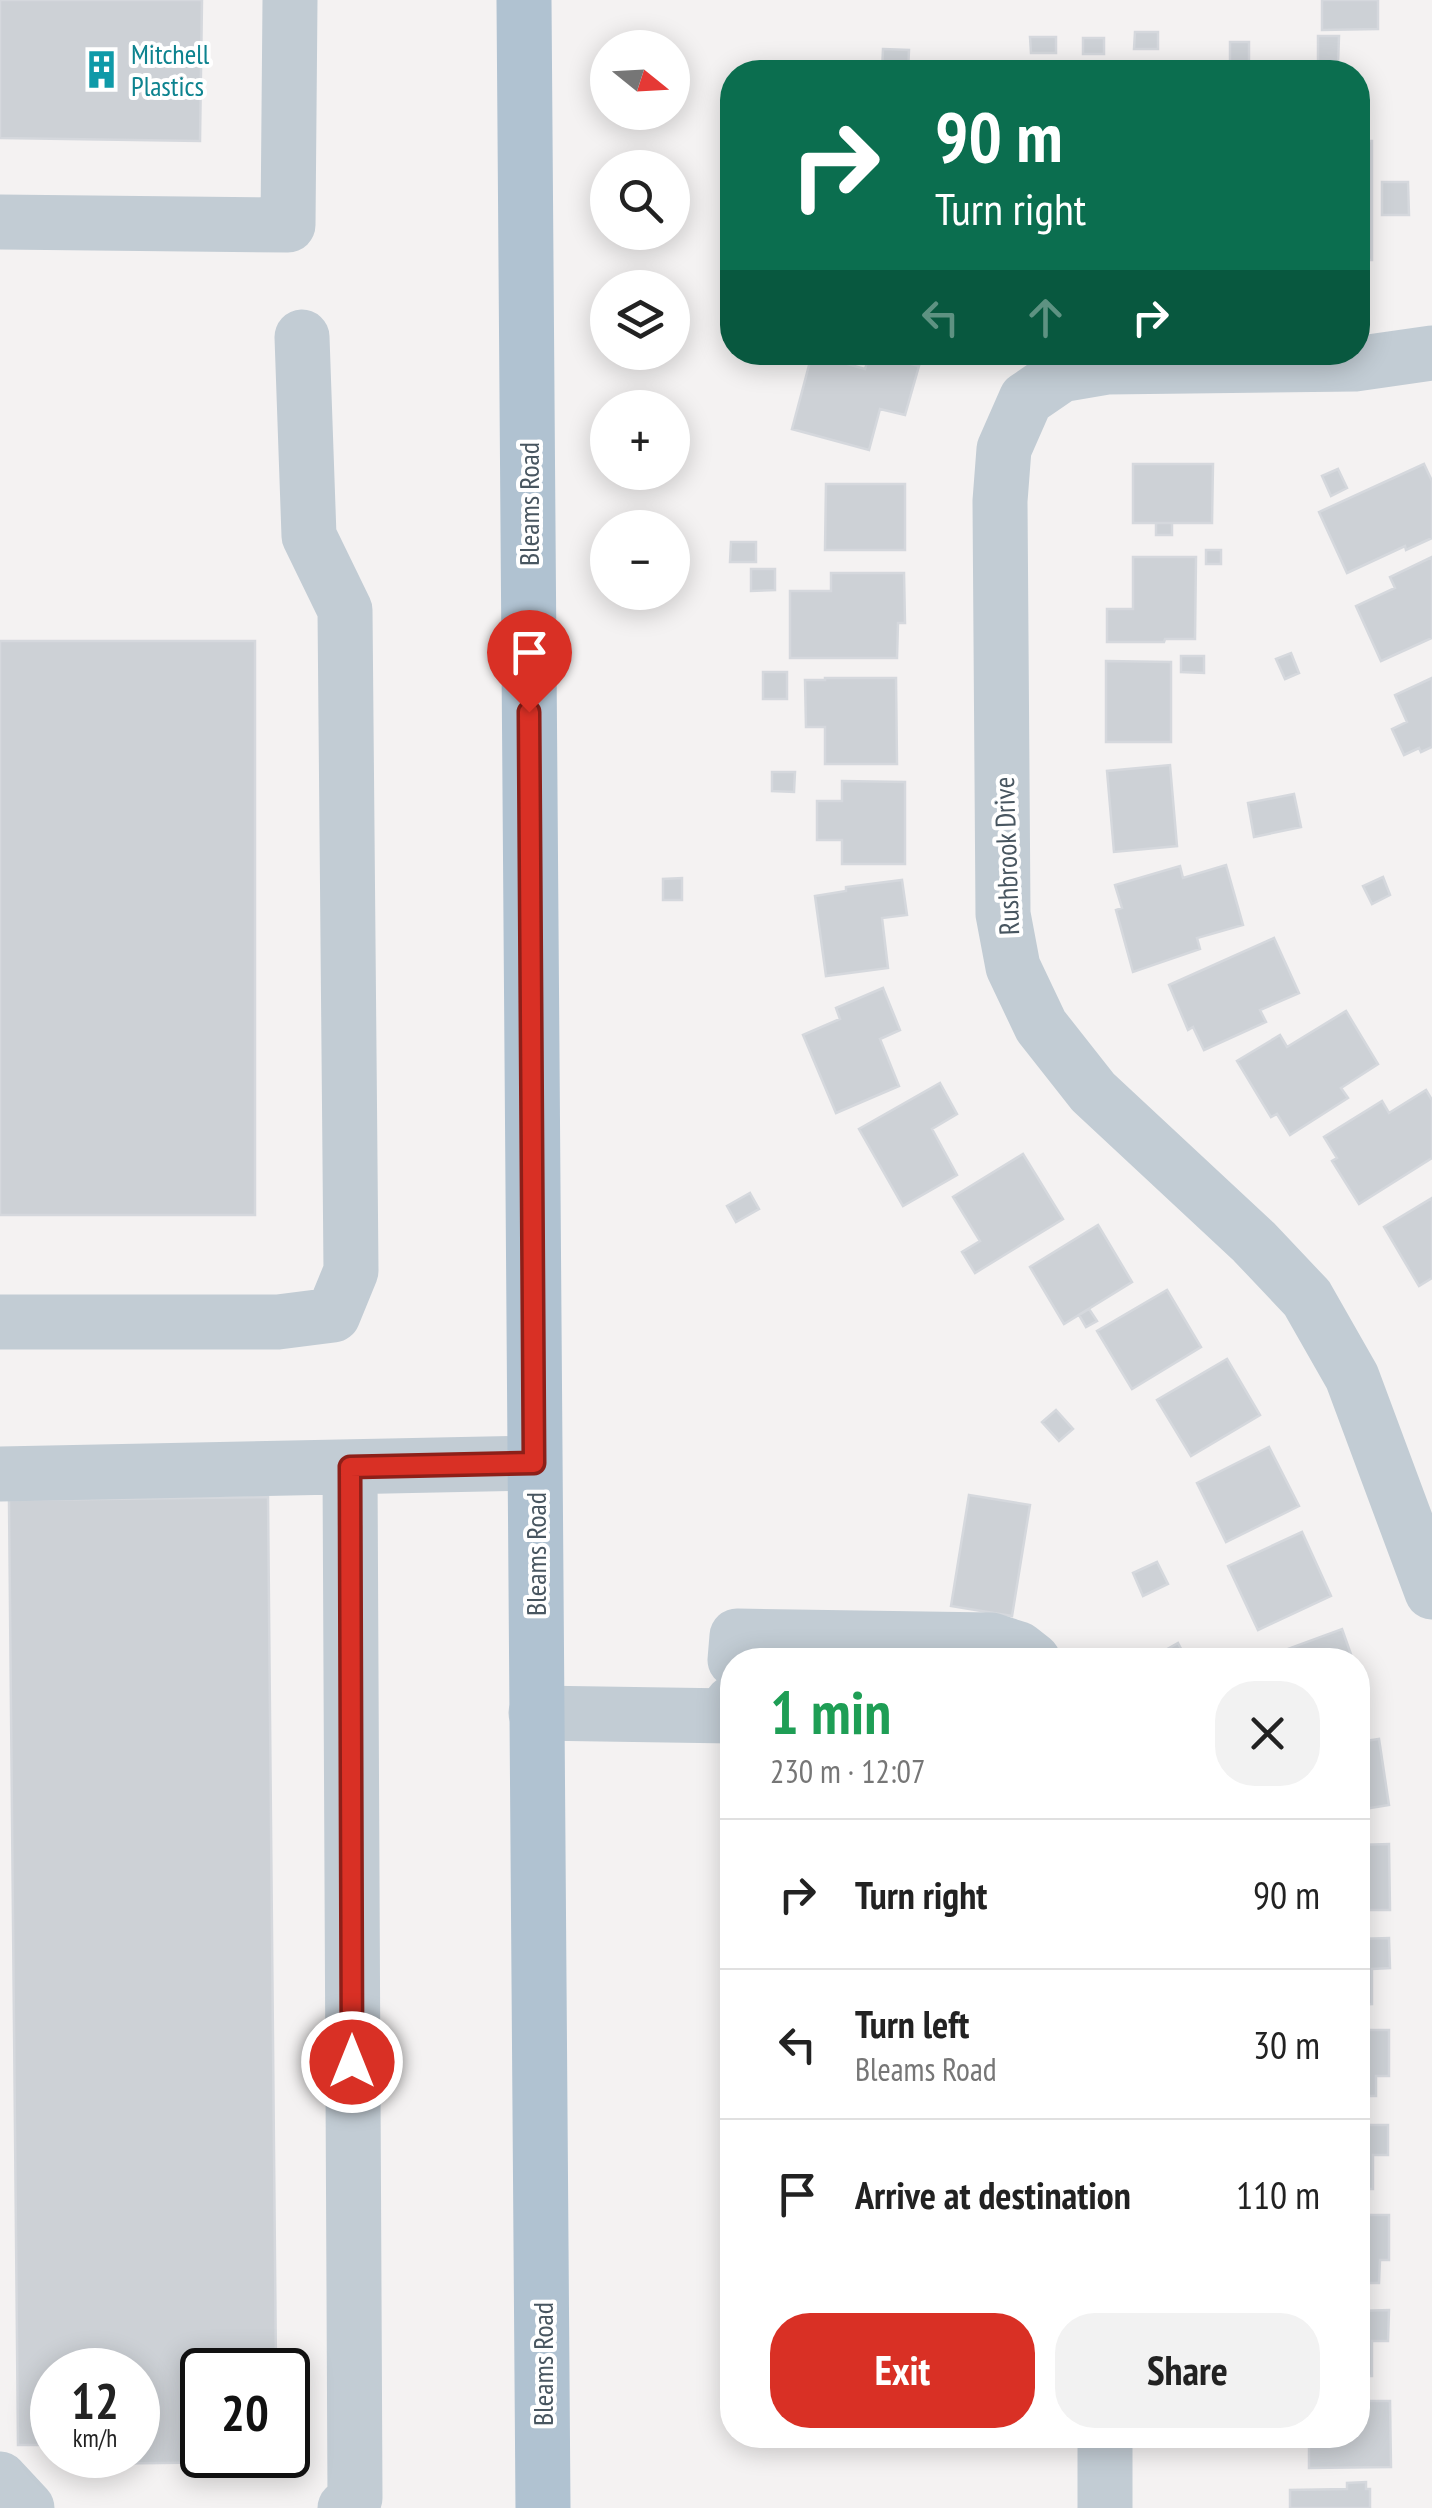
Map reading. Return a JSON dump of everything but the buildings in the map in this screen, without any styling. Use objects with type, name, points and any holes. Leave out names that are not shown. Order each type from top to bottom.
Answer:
[{"type":"main road","name":"Bleams Road","points":[[524,0],[543,2508]]},
{"type":"street","points":[[0,222],[288,226],[290,0]]},
{"type":"street","points":[[0,1322],[278,1322],[333,1315],[350,1271],[345,610],[309,536],[302,338]]},
{"type":"street","name":"Rushbrook Drive","points":[[1370,362],[1432,353]]},
{"type":"street","name":"Rushbrook Drive","points":[[1273,365],[1108,367],[1062,374],[1026,399],[1004,449],[1000,501],[1003,914],[1013,966],[1040,1026],[1093,1092],[1254,1242],[1307,1298],[1352,1377],[1432,1592]]},
{"type":"street","points":[[0,1474],[534,1463]]},
{"type":"street","points":[[345,2508],[355,2498],[350,1467]]},
{"type":"street","points":[[736,1648],[737,1636],[991,1640],[1016,1648]]},
{"type":"street","points":[[536,1713],[720,1716]]},
{"type":"street","points":[[1105,2448],[1105,2508]]},
{"type":"street","points":[[0,2479],[26,2508]]},
{"type":"place","name":"Mitchell Plastics","points":[[101,69]]},
{"type":"route","points":[[352,2062],[350,1467],[534,1463],[529,712]]}]
